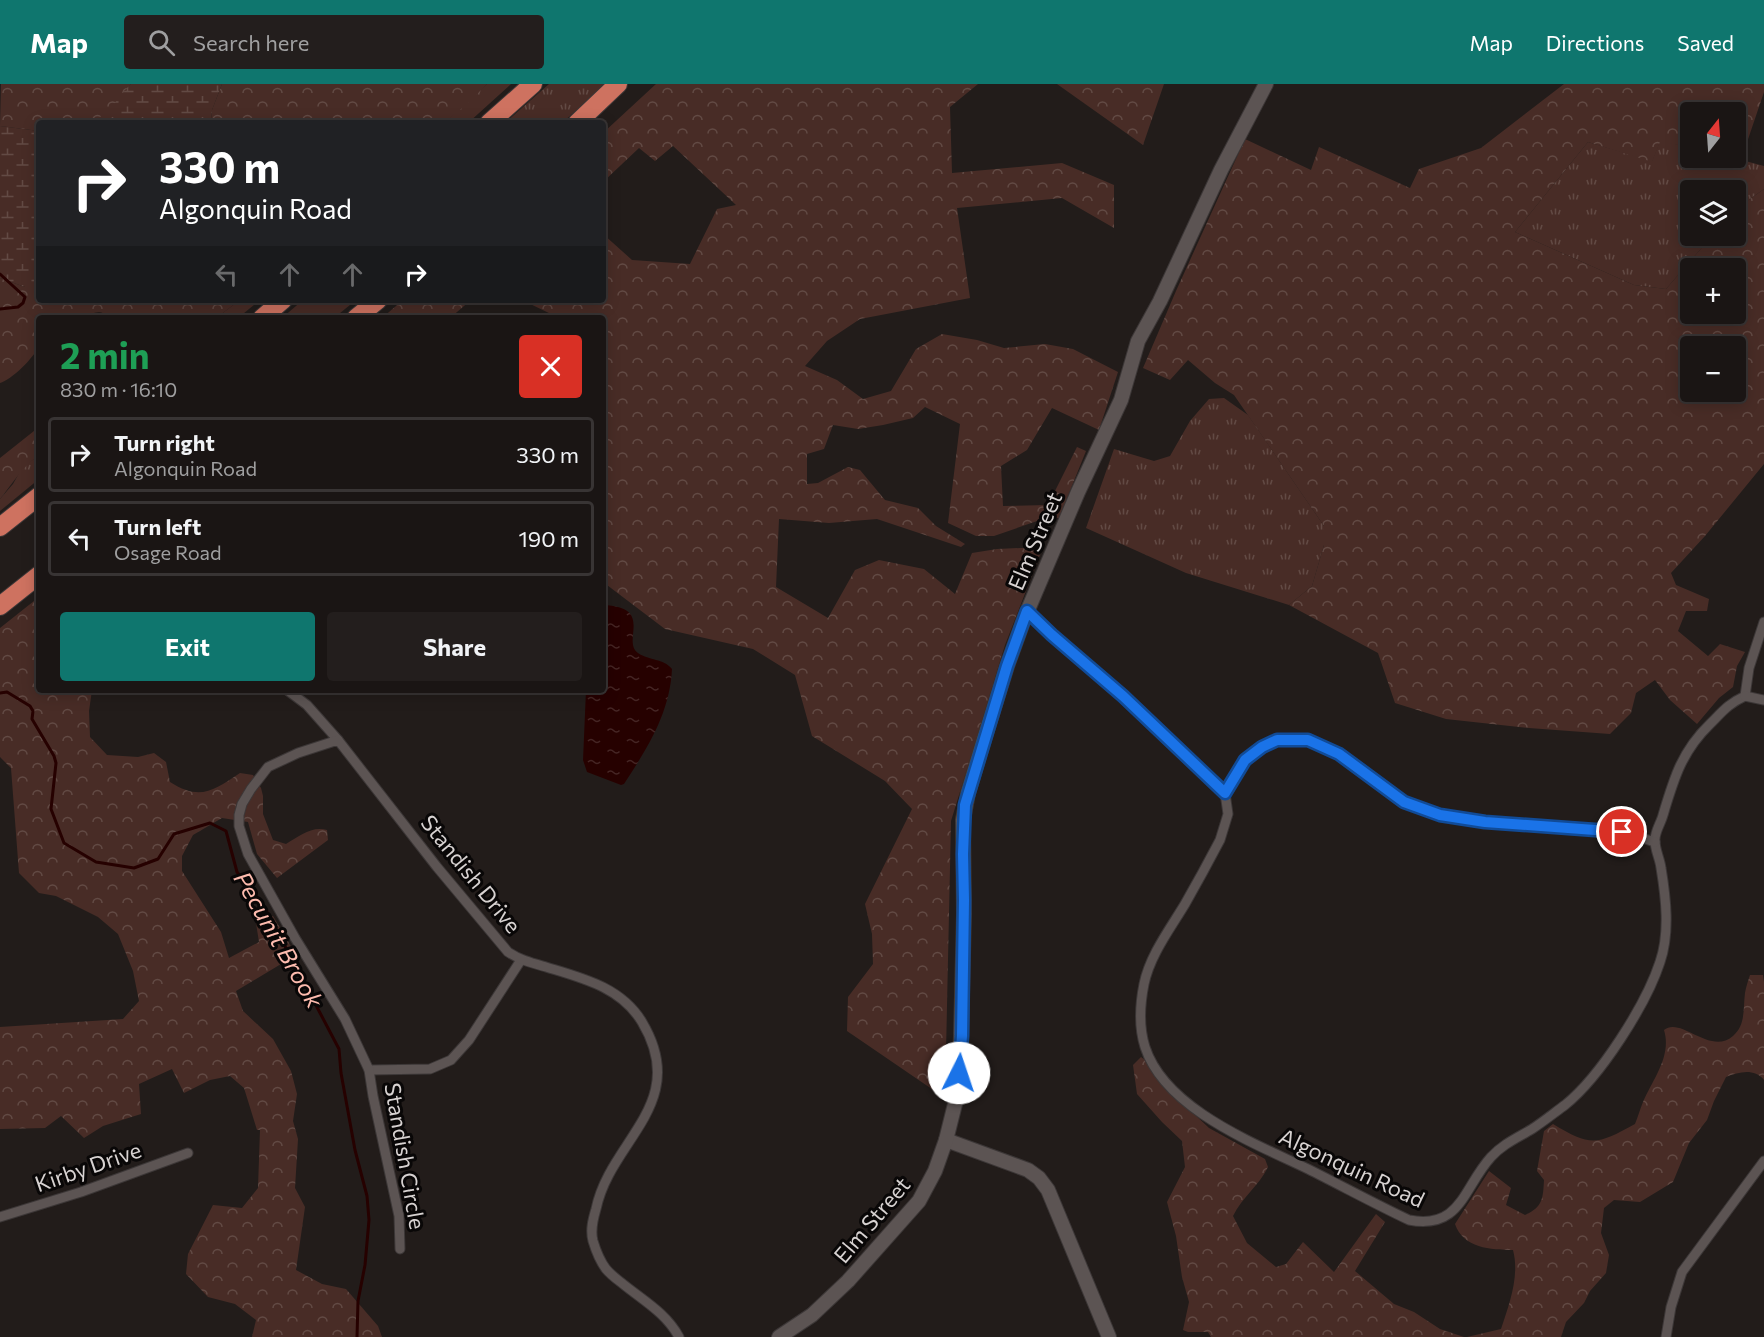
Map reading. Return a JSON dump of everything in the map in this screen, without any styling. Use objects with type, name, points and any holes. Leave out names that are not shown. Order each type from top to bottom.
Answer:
[{"type":"highway","points":[[492,120],[533,84]]},
{"type":"highway","points":[[580,120],[618,84]]},
{"type":"highway","points":[[266,315],[280,303]]},
{"type":"highway","points":[[360,315],[374,303]]},
{"type":"highway","points":[[0,527],[36,498]]},
{"type":"highway","points":[[0,606],[36,577]]},
{"type":"street","name":"Elm Street","points":[[779,1337],[827,1302],[911,1210],[931,1181],[946,1140],[958,1092],[962,1036],[965,805],[1007,666],[1027,611],[1078,492],[1121,400],[1138,341],[1160,301],[1221,170],[1266,84]]},
{"type":"street","points":[[1027,611],[1134,706],[1225,793],[1245,760],[1262,747],[1277,740],[1308,740],[1339,754],[1404,802],[1440,815],[1485,822],[1622,832],[1655,842]]},
{"type":"street","points":[[1764,622],[1749,668],[1745,696],[1764,700]]},
{"type":"street","name":"Standish Drive","points":[[291,693],[307,705],[338,740],[500,944],[521,960],[584,978],[613,992],[634,1012],[649,1035],[657,1064],[654,1094],[643,1122],[606,1179],[598,1197],[592,1224],[592,1237],[598,1257],[608,1271],[660,1312],[679,1337]]},
{"type":"street","name":"Algonquin Road","points":[[1225,793],[1228,814],[1220,840],[1168,932],[1148,970],[1144,984],[1141,1019],[1145,1047],[1150,1059],[1172,1088],[1198,1113],[1229,1131],[1390,1211],[1409,1220],[1423,1223],[1443,1219],[1455,1211],[1479,1172],[1502,1146],[1532,1129],[1567,1103],[1602,1064],[1637,1012],[1660,962],[1665,942],[1663,882],[1655,842],[1675,776],[1689,747],[1700,732],[1721,710],[1745,696]]},
{"type":"street","points":[[338,740],[298,753],[268,768],[242,804],[239,826],[248,854],[295,938],[345,1019],[369,1070],[423,1070],[451,1060],[469,1040],[521,960]]},
{"type":"street","name":"Standish Circle","points":[[369,1070],[399,1216],[400,1249]]},
{"type":"street","points":[[946,1140],[1028,1170],[1040,1178],[1054,1202],[1109,1337]]},
{"type":"street","name":"Kirby Drive","points":[[0,1217],[188,1153]]},
{"type":"street","points":[[1666,1337],[1671,1307],[1682,1272],[1764,1161]]},
{"type":"street","points":[[1756,1173],[1764,1180]]},
{"type":"green space","points":[[1,84],[131,84],[112,108],[96,120],[36,120],[36,131],[0,126]]},
{"type":"green space","points":[[131,84],[222,84],[212,110],[211,120],[96,120]]},
{"type":"green space","points":[[222,84],[487,84],[448,120],[211,120],[212,110]]},
{"type":"green space","points":[[487,84],[511,84],[471,120],[447,120]]},
{"type":"green space","points":[[549,84],[606,84],[565,120],[508,120]]},
{"type":"green space","points":[[656,84],[978,84],[950,107],[952,173],[1062,163],[1114,185],[1114,228],[1062,198],[957,208],[970,298],[860,319],[827,341],[805,366],[837,380],[863,399],[891,391],[916,349],[942,334],[977,340],[1004,348],[1045,344],[1073,349],[1118,372],[1099,430],[1052,408],[1027,450],[1001,466],[1003,506],[1048,505],[1077,447],[1086,451],[1059,518],[1040,520],[994,536],[976,536],[948,523],[960,424],[925,407],[913,418],[883,425],[858,429],[833,425],[824,449],[807,454],[807,484],[818,483],[848,467],[860,470],[885,500],[918,508],[936,526],[965,544],[961,547],[877,519],[829,523],[779,519],[776,587],[828,618],[855,570],[879,560],[924,569],[955,594],[972,553],[997,549],[1043,547],[1005,645],[951,821],[945,1098],[847,1031],[848,997],[873,964],[872,934],[865,904],[912,809],[885,781],[812,736],[795,675],[753,649],[665,629],[606,584],[606,315],[551,315],[528,303],[606,303],[606,237],[632,260],[690,264],[717,209],[736,205],[673,146],[655,161],[639,148],[606,179],[606,130]]},
{"type":"green space","points":[[1057,84],[1164,84],[1143,145]]},
{"type":"green space","points":[[1564,84],[1764,84],[1764,92],[1746,145],[1746,102],[1680,102],[1680,145],[1660,142],[1652,162],[1588,142],[1515,232],[1634,285],[1666,289],[1680,273],[1680,324],[1746,324],[1746,258],[1693,258],[1703,246],[1746,246],[1746,202],[1764,189],[1764,464],[1705,536],[1671,573],[1676,585],[1709,599],[1707,611],[1686,611],[1678,631],[1708,656],[1720,644],[1745,652],[1737,666],[1733,687],[1719,698],[1697,724],[1670,700],[1655,680],[1636,693],[1631,713],[1610,734],[1446,719],[1395,703],[1378,653],[1289,605],[1312,586],[1324,545],[1324,526],[1234,395],[1215,383],[1188,360],[1170,380],[1143,368],[1245,139],[1311,170],[1319,147],[1410,188],[1419,169],[1481,148]]},
{"type":"green space","points":[[0,126],[36,131],[36,287],[25,287],[0,278]]},
{"type":"green space","points":[[1660,141],[1680,145],[1680,168],[1746,168],[1746,161],[1764,166],[1764,189],[1746,202],[1746,180],[1680,180],[1680,246],[1703,246],[1693,258],[1680,258],[1680,273],[1666,289],[1634,285],[1515,232],[1588,142],[1652,161]]},
{"type":"green space","points":[[0,278],[25,287],[36,287],[36,303],[236,303],[220,315],[107,315],[99,312],[90,315],[36,315],[36,352],[16,373],[0,383]]},
{"type":"green space","points":[[236,303],[256,303],[242,315],[220,315]]},
{"type":"green space","points":[[300,303],[352,303],[338,315],[286,315]]},
{"type":"green space","points":[[400,303],[468,303],[454,315],[386,315]]},
{"type":"green space","points":[[1224,398],[1248,415],[1324,526],[1324,545],[1312,586],[1289,605],[1186,573],[1086,528],[1114,449],[1154,461],[1170,456],[1190,421],[1209,399]]},
{"type":"green space","points":[[36,429],[36,458],[0,499],[0,458]]},
{"type":"green space","points":[[36,457],[36,481],[0,511],[0,499],[13,484],[22,468]]},
{"type":"green space","points":[[36,599],[36,693],[92,693],[89,711],[90,737],[107,755],[138,757],[154,753],[166,762],[170,782],[190,791],[214,789],[240,773],[253,775],[261,788],[263,814],[273,840],[286,844],[316,829],[327,830],[328,840],[277,878],[257,854],[248,822],[222,818],[193,835],[182,856],[182,871],[221,932],[229,958],[259,942],[256,923],[273,916],[296,955],[236,991],[243,1011],[273,1039],[291,1071],[297,1094],[293,1121],[298,1139],[295,1188],[305,1207],[296,1270],[322,1284],[346,1289],[378,1326],[382,1337],[252,1337],[256,1320],[235,1304],[208,1297],[186,1274],[188,1254],[213,1205],[242,1208],[258,1188],[260,1130],[257,1130],[244,1088],[230,1076],[210,1080],[184,1093],[172,1069],[139,1084],[141,1114],[103,1126],[84,1138],[61,1116],[45,1128],[0,1129],[0,1027],[123,1019],[139,1001],[133,971],[118,934],[98,917],[56,896],[39,893],[19,873],[11,768],[0,757],[0,628]]},
{"type":"green space","points":[[1750,975],[1763,975],[1764,982],[1764,1080],[1751,1072],[1726,1077],[1707,1120],[1689,1143],[1673,1182],[1640,1202],[1614,1200],[1604,1208],[1601,1233],[1609,1255],[1606,1273],[1590,1291],[1584,1303],[1566,1322],[1561,1337],[1467,1337],[1501,1329],[1514,1280],[1513,1250],[1487,1248],[1471,1243],[1464,1238],[1455,1224],[1489,1171],[1511,1188],[1506,1205],[1525,1215],[1535,1209],[1541,1201],[1543,1192],[1544,1180],[1537,1171],[1544,1131],[1553,1124],[1576,1137],[1594,1140],[1612,1136],[1635,1124],[1664,1058],[1666,1040],[1664,1030],[1671,1027],[1679,1028],[1715,1042],[1724,1041],[1733,1036],[1742,1022],[1745,993]]},
{"type":"green space","points":[[1141,1057],[1155,1077],[1209,1128],[1265,1159],[1268,1167],[1233,1216],[1247,1243],[1276,1267],[1286,1264],[1303,1242],[1334,1272],[1376,1214],[1385,1222],[1355,1271],[1394,1304],[1414,1312],[1440,1329],[1464,1337],[1211,1337],[1208,1332],[1183,1330],[1189,1302],[1167,1202],[1185,1167],[1182,1141],[1137,1094],[1133,1065]]},
{"type":"water","points":[[606,605],[619,607],[628,612],[632,618],[634,648],[638,653],[665,663],[672,669],[667,701],[649,744],[624,784],[621,785],[587,772],[583,760],[586,693],[606,693]]},
{"type":"waterway","name":"Pecunit Brook","points":[[0,274],[25,297],[23,303],[18,307],[0,309]]},
{"type":"waterway","name":"Pecunit Brook","points":[[0,693],[7,692],[30,706],[33,711],[32,719],[54,756],[56,763],[51,809],[64,843],[96,862],[134,868],[158,859],[174,834],[210,823],[226,831],[237,872],[267,912],[339,1049],[341,1073],[355,1150],[367,1196],[369,1220],[365,1265],[358,1301],[357,1337]]},
{"type":"route","points":[[959,1073],[962,1036],[963,820],[965,805],[1007,666],[1027,611],[1123,696],[1225,793],[1245,760],[1262,747],[1277,740],[1308,740],[1339,754],[1404,802],[1440,815],[1485,822],[1622,832]]}]
